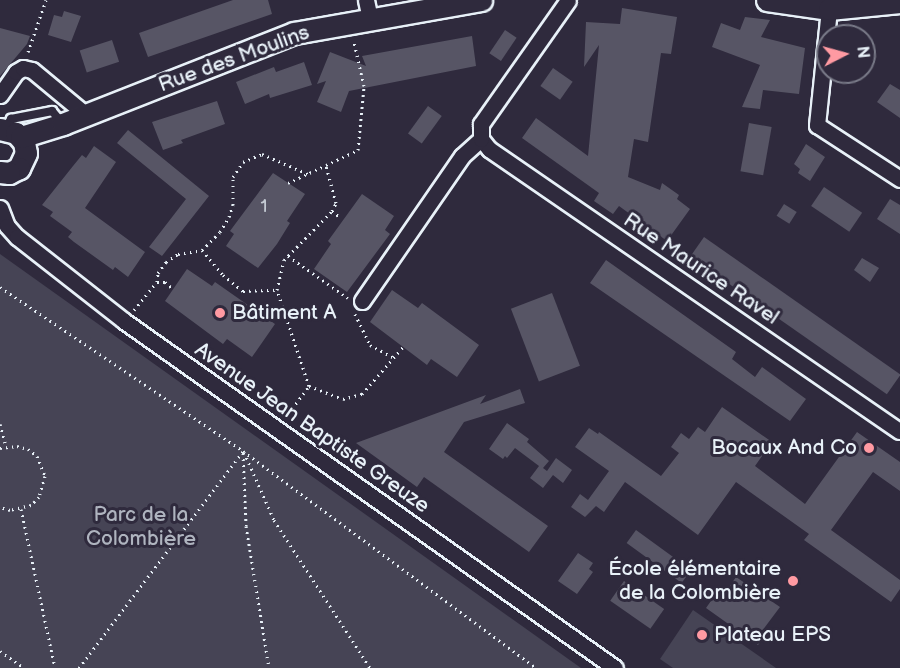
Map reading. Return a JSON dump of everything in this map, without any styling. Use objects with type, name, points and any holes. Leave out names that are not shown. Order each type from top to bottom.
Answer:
[{"type":"street","name":"Rue des Moulins","points":[[9,132],[63,124],[294,33],[349,23],[368,10],[481,0]]},
{"type":"street","points":[[361,304],[462,156],[481,139],[481,124],[568,0]]},
{"type":"street","points":[[767,0],[829,9],[900,2]]},
{"type":"street","points":[[829,9],[817,125],[900,179]]},
{"type":"street","points":[[0,95],[16,72],[23,68],[32,70],[85,114]]},
{"type":"street","name":"Rue des Moulins","points":[[0,172],[14,171],[63,124]]},
{"type":"street","points":[[9,132],[26,147],[25,158]]},
{"type":"street","name":"Rue Maurice Ravel","points":[[481,139],[489,149],[900,431]]},
{"type":"street","name":"Avenue Jean Baptiste Greuze","points":[[0,208],[7,226],[17,237],[124,321],[615,668]]},
{"type":"path","points":[[23,68],[46,0]]},
{"type":"path","points":[[288,183],[358,150],[364,86],[349,23]]},
{"type":"path","points":[[124,321],[157,282],[158,273],[166,262],[178,254],[202,250],[220,232],[233,206],[233,177],[243,162],[262,154],[308,174]]},
{"type":"path","points":[[309,387],[277,290],[284,260],[332,211],[336,203],[326,165]]},
{"type":"path","points":[[332,211],[341,218]]},
{"type":"path","points":[[202,250],[223,275],[243,291],[277,290]]},
{"type":"path","points":[[288,256],[361,304],[354,314],[370,345],[394,358]]},
{"type":"path","points":[[157,282],[165,282],[173,289]]},
{"type":"path","points":[[0,287],[243,451],[536,668]]},
{"type":"path","points":[[309,387],[343,399],[362,394],[403,347]]},
{"type":"path","points":[[277,429],[309,387]]},
{"type":"path","points":[[0,424],[6,446]]},
{"type":"path","points":[[0,448],[6,446],[28,449],[37,456],[45,476],[39,497],[21,509],[0,507]]},
{"type":"path","points":[[79,668],[243,451]]},
{"type":"path","points":[[243,451],[246,526],[269,668]]},
{"type":"path","points":[[243,451],[274,520],[370,668]]},
{"type":"path","points":[[21,509],[55,668]]},
{"type":"path","points":[[0,651],[24,668]]},
{"type":"green space","name":"Parc de la Colombière","points":[[0,254],[581,668],[0,668]]},
{"type":"green space","name":"Plateau EPS","points":[[693,610],[776,668],[673,668],[660,659]]},
{"type":"building","points":[[233,0],[268,0],[272,14],[148,57],[139,33]]},
{"type":"building","points":[[622,8],[677,17],[671,54],[661,53],[648,142],[634,139],[628,177],[660,190],[662,183],[679,195],[677,199],[690,209],[667,241],[619,206],[613,214],[594,201],[599,193],[522,138],[536,118],[588,156],[599,45],[584,67],[586,22],[620,24]]},
{"type":"building","points":[[64,11],[81,16],[71,42],[48,35],[54,15],[62,17]]},
{"type":"building","points":[[745,17],[770,20],[761,37],[805,48],[799,94],[763,90],[760,109],[742,107],[760,65],[712,47],[721,23],[740,30]]},
{"type":"building","points":[[0,28],[30,36],[27,44],[0,76]]},
{"type":"building","points":[[505,30],[517,38],[501,61],[489,53]]},
{"type":"building","points":[[472,36],[476,66],[349,91],[341,112],[317,102],[326,81],[317,84],[330,52],[366,66],[362,56]]},
{"type":"building","points":[[112,40],[119,62],[87,72],[80,51]]},
{"type":"building","points":[[304,62],[312,85],[270,98],[269,94],[245,104],[236,82],[274,67],[276,72]]},
{"type":"building","points":[[553,68],[573,82],[560,100],[540,86]]},
{"type":"building","points":[[890,84],[900,90],[900,118],[877,102]]},
{"type":"building","points":[[217,101],[225,124],[181,140],[183,143],[163,150],[152,122]]},
{"type":"building","points":[[428,106],[442,116],[422,143],[408,134]]},
{"type":"building","points":[[749,123],[772,127],[763,175],[740,171]]},
{"type":"building","points":[[128,130],[209,196],[162,256],[149,247],[186,199],[117,143]]},
{"type":"building","points":[[806,144],[825,157],[810,181],[798,173],[800,169],[794,164]]},
{"type":"building","points":[[94,146],[116,162],[85,208],[145,252],[128,277],[115,267],[113,270],[68,237],[72,232],[50,216],[53,212],[42,205],[82,155],[86,158]]},
{"type":"building","points":[[273,173],[305,194],[287,221],[290,223],[277,244],[258,268],[226,246],[234,234],[230,231]]},
{"type":"building","points":[[824,187],[862,213],[849,232],[811,206]]},
{"type":"building","points":[[362,194],[394,216],[385,230],[390,234],[347,292],[314,269],[331,244],[328,241]]},
{"type":"building","points":[[890,199],[900,205],[900,234],[877,219]]},
{"type":"building","points":[[784,204],[797,212],[789,224],[777,216]]},
{"type":"building","points":[[704,237],[900,374],[887,394],[690,257]]},
{"type":"building","points":[[862,258],[879,268],[870,282],[854,270]]},
{"type":"building","points":[[606,260],[736,352],[732,359],[755,377],[762,367],[806,399],[790,421],[590,283]]},
{"type":"building","name":"Bâtiment A","points":[[187,269],[212,286],[215,282],[275,324],[252,357],[227,339],[223,344],[165,301]]},
{"type":"building","points":[[392,290],[418,308],[422,303],[479,345],[457,377],[431,359],[427,365],[370,322]]},
{"type":"building","points":[[552,293],[580,366],[539,382],[511,309]]},
{"type":"building","points":[[520,389],[525,403],[464,422],[444,452],[548,526],[529,552],[424,477],[417,487],[356,443],[486,395],[480,404]]},
{"type":"building","points":[[722,407],[772,442],[755,466],[805,504],[857,432],[900,462],[900,491],[873,472],[831,530],[900,580],[900,589],[891,602],[804,540],[809,534],[736,482],[698,535],[625,482],[604,512],[596,506],[585,517],[571,507],[580,494],[588,500],[609,471],[575,447],[589,428],[598,434],[599,432],[661,476],[679,453],[671,447],[681,433],[689,439],[698,427],[705,432]]},
{"type":"building","points":[[507,423],[529,439],[527,442],[549,461],[543,468],[547,471],[556,458],[572,470],[563,483],[553,475],[543,488],[530,478],[539,466],[515,448],[507,458],[505,456],[503,459],[489,449]]},
{"type":"building","points":[[636,530],[691,570],[682,583],[627,543]]},
{"type":"building","points":[[578,553],[593,563],[589,569],[593,572],[577,594],[558,581]]},
{"type":"building","points":[[736,577],[780,607],[762,631],[766,635],[758,645],[706,608],[713,598],[721,599]]},
{"type":"building","points":[[624,581],[664,609],[650,629],[610,601]]},
{"type":"place","name":"Bâtiment A","points":[[220,313]]},
{"type":"place","name":"Bocaux And Co","points":[[869,448]]},
{"type":"place","name":"École élémentaire de la Colombière","points":[[793,581]]},
{"type":"place","name":"Plateau EPS","points":[[702,635]]}]
